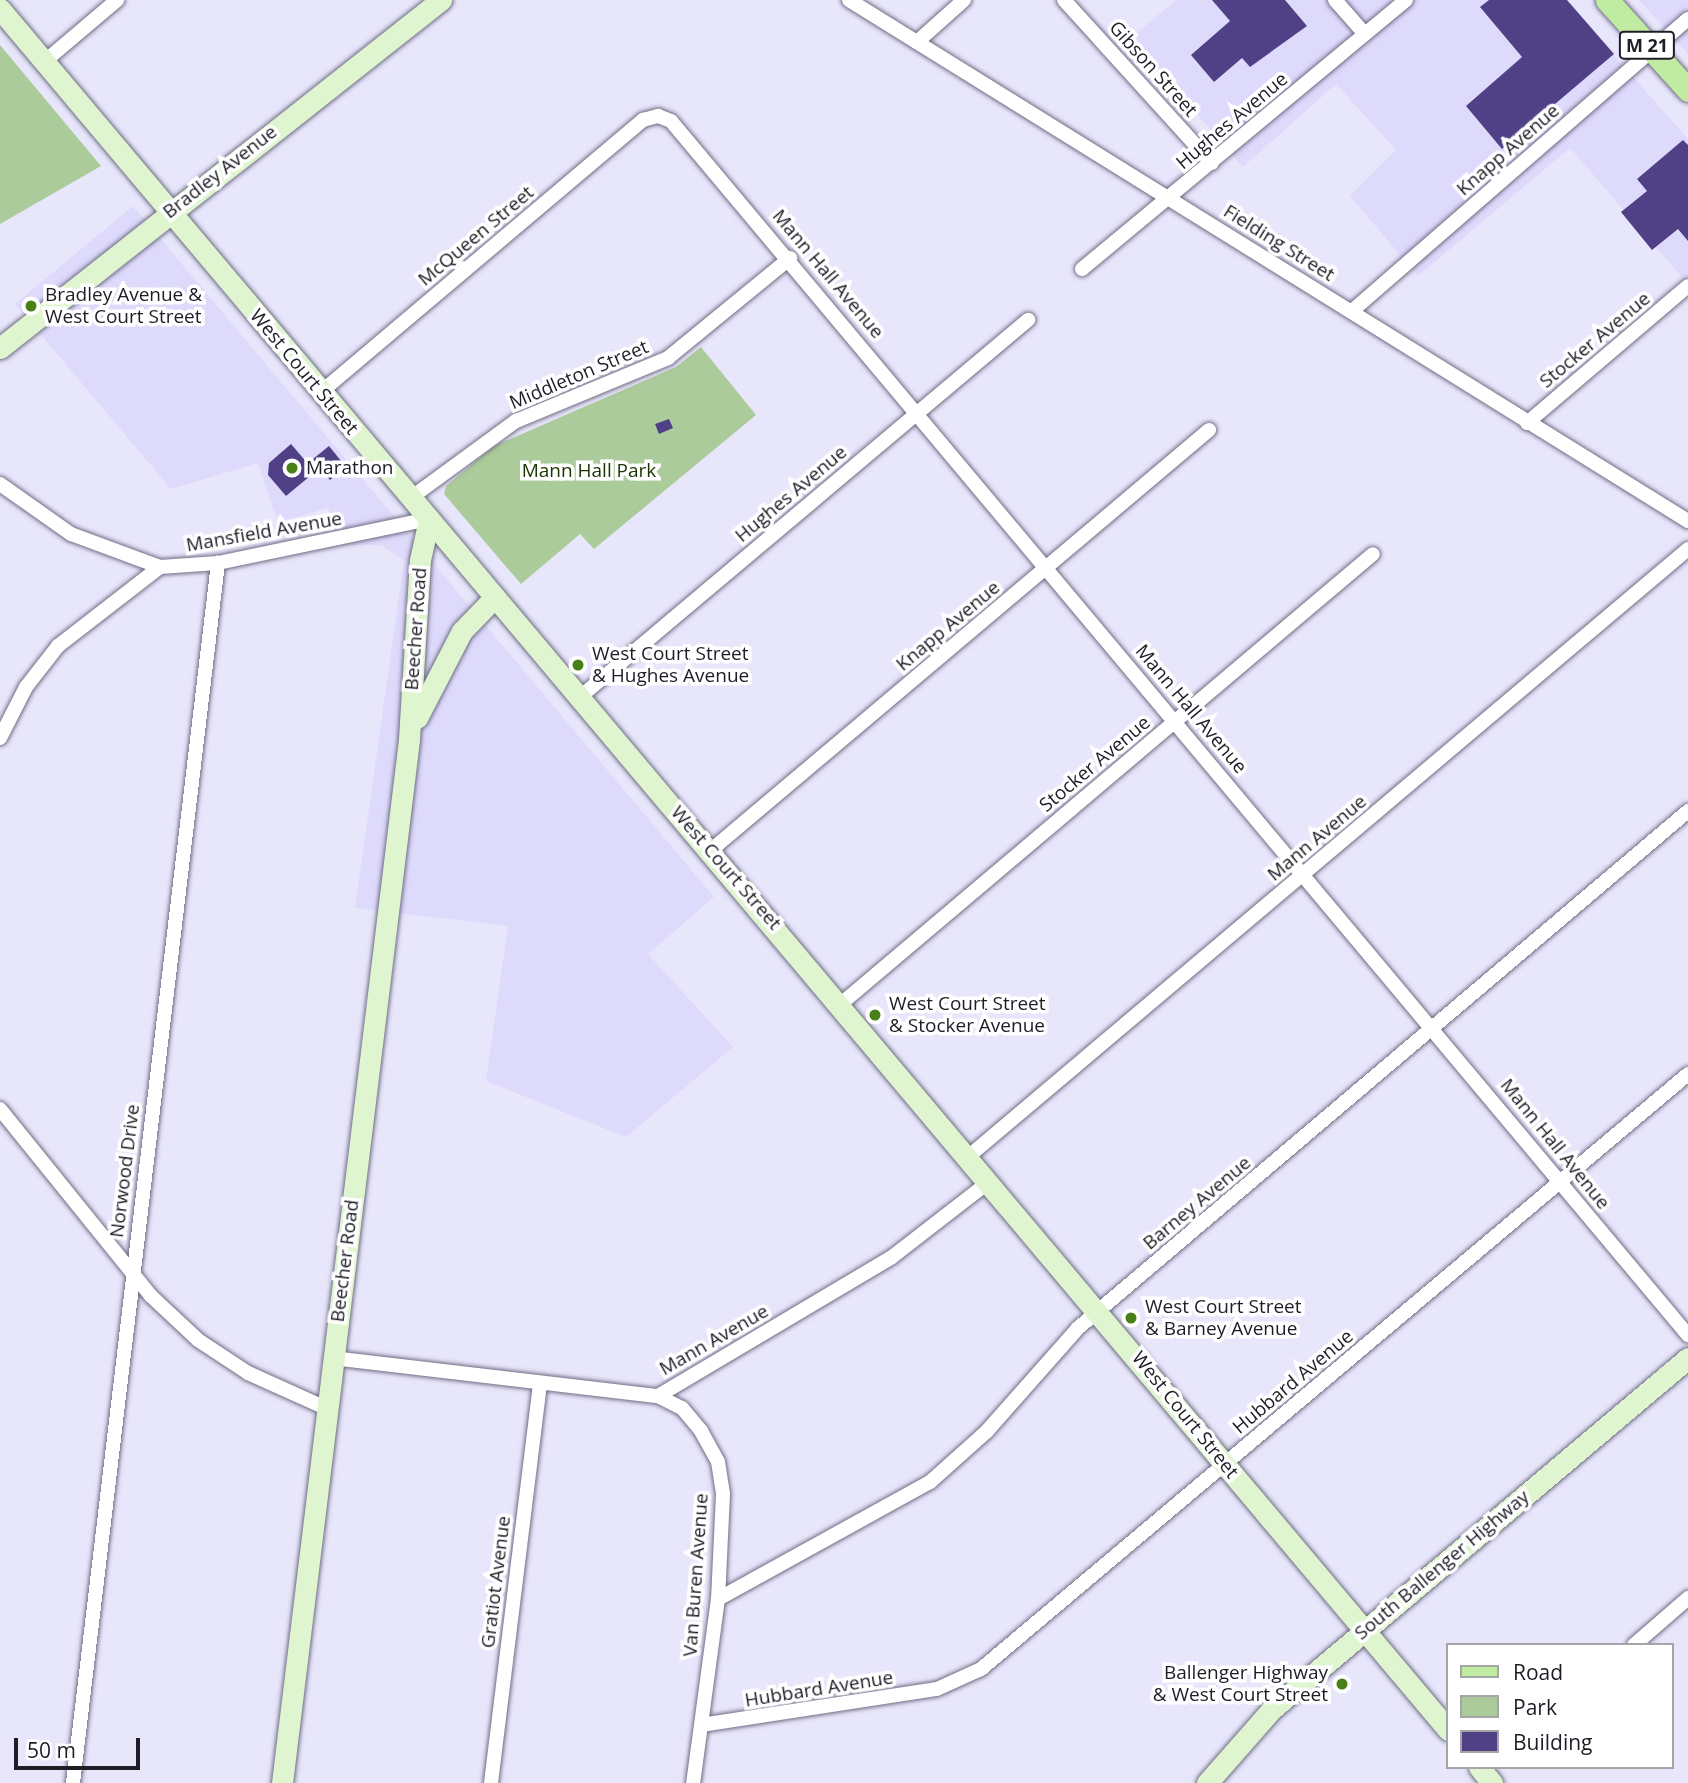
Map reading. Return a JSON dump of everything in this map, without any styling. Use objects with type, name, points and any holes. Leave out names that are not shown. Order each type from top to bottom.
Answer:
[{"type":"main road","name":"M 21","points":[[1607,0],[1688,90]]},
{"type":"street","points":[[44,62],[117,0]]},
{"type":"street","name":"Bradley Avenue","points":[[0,348],[168,212],[442,0]]},
{"type":"street","name":"Fielding Street","points":[[849,0],[1688,521]]},
{"type":"street","points":[[917,42],[964,0]]},
{"type":"street","name":"Gibson Street","points":[[1064,0],[1212,163]]},
{"type":"street","points":[[1335,0],[1365,34]]},
{"type":"street","name":"Hughes Avenue","points":[[1082,269],[1170,199],[1406,0]]},
{"type":"street","name":"West Court Street","points":[[0,9],[168,212],[842,1003],[1446,1728]]},
{"type":"street","name":"Knapp Avenue","points":[[1352,311],[1688,19]]},
{"type":"street","name":"Mann Hall Avenue","points":[[658,116],[687,137],[790,258],[1688,1335]]},
{"type":"street","name":"McQueen Street","points":[[321,392],[643,120],[658,116]]},
{"type":"street","name":"Middleton Street","points":[[412,497],[516,421],[668,358],[790,258]]},
{"type":"street","name":"Stocker Avenue","points":[[1527,422],[1688,286]]},
{"type":"street","name":"Hughes Avenue","points":[[580,698],[1028,320]]},
{"type":"street","name":"Knapp Avenue","points":[[710,851],[1209,430]]},
{"type":"street","name":"Mansfield Avenue","points":[[0,484],[71,534],[160,567],[218,563],[429,519]]},
{"type":"street","name":"Beecher Road","points":[[282,1783],[409,739],[420,560],[429,519]]},
{"type":"street","name":"Mann Avenue","points":[[969,1156],[1688,549]]},
{"type":"street","name":"Stocker Avenue","points":[[842,1003],[1373,554]]},
{"type":"street","name":"Norwood Drive","points":[[73,1783],[218,563]]},
{"type":"street","points":[[1,733],[58,646],[160,567]]},
{"type":"street","name":"Beecher Road","points":[[409,739],[439,668],[462,631],[495,597]]},
{"type":"street","name":"Barney Avenue","points":[[718,1599],[930,1482],[987,1431],[1100,1311],[1688,811]]},
{"type":"street","name":"Hubbard Avenue","points":[[701,1725],[937,1689],[981,1669],[1688,1074]]},
{"type":"street","points":[[0,1109],[132,1273],[198,1340],[248,1373],[328,1409]]},
{"type":"street","name":"Mann Avenue","points":[[333,1358],[540,1386],[658,1396],[892,1257],[989,1181]]},
{"type":"street","name":"South Ballenger Highway","points":[[1207,1783],[1272,1709],[1688,1358]]},
{"type":"street","name":"Gratiot Avenue","points":[[491,1783],[540,1386]]},
{"type":"street","name":"Van Buren Avenue","points":[[658,1396],[682,1408],[718,1462],[723,1494],[718,1599],[693,1783]]},
{"type":"street","points":[[1636,1643],[1688,1598]]},
{"type":"shaded area","points":[[1176,0],[1565,0],[1688,139],[1688,284],[1570,148],[1418,276],[1350,196],[1396,150],[1336,84],[1243,167],[1131,38]]},
{"type":"shaded area","points":[[1639,0],[1688,0],[1688,54]]},
{"type":"shaded area","points":[[133,206],[714,897],[648,954],[733,1047],[626,1137],[486,1081],[508,926],[355,908],[404,560],[381,545],[336,545],[328,508],[278,522],[258,463],[171,489],[15,304]]},
{"type":"green space","points":[[0,45],[101,166],[0,224]]},
{"type":"green space","name":"Mann Hall Park","points":[[701,347],[756,415],[594,549],[580,534],[521,584],[444,494],[446,486],[494,446],[676,367]]},
{"type":"building","points":[[1212,0],[1285,0],[1307,26],[1250,67],[1242,58],[1214,82],[1191,55],[1230,21]]},
{"type":"building","points":[[1489,0],[1567,0],[1614,54],[1502,149],[1466,106],[1522,57],[1480,7]]},
{"type":"building","points":[[1683,140],[1688,145],[1688,241],[1678,229],[1652,250],[1621,212],[1647,191],[1637,179]]},
{"type":"building","points":[[669,419],[673,428],[659,434],[655,424]]},
{"type":"building","points":[[291,444],[315,472],[286,496],[268,475],[269,463]]},
{"type":"building","points":[[329,446],[346,467],[330,480],[313,459]]},
{"type":"place","name":"Bradley Avenue & West Court Street","points":[[31,306]]},
{"type":"place","name":"Marathon","points":[[292,468]]},
{"type":"place","name":"West Court Street & Hughes Avenue","points":[[578,665]]},
{"type":"place","name":"West Court Street & Stocker Avenue","points":[[875,1015]]},
{"type":"place","name":"West Court Street & Barney Avenue","points":[[1131,1318]]},
{"type":"place","name":"Ballenger Highway & West Court Street","points":[[1342,1684]]}]
